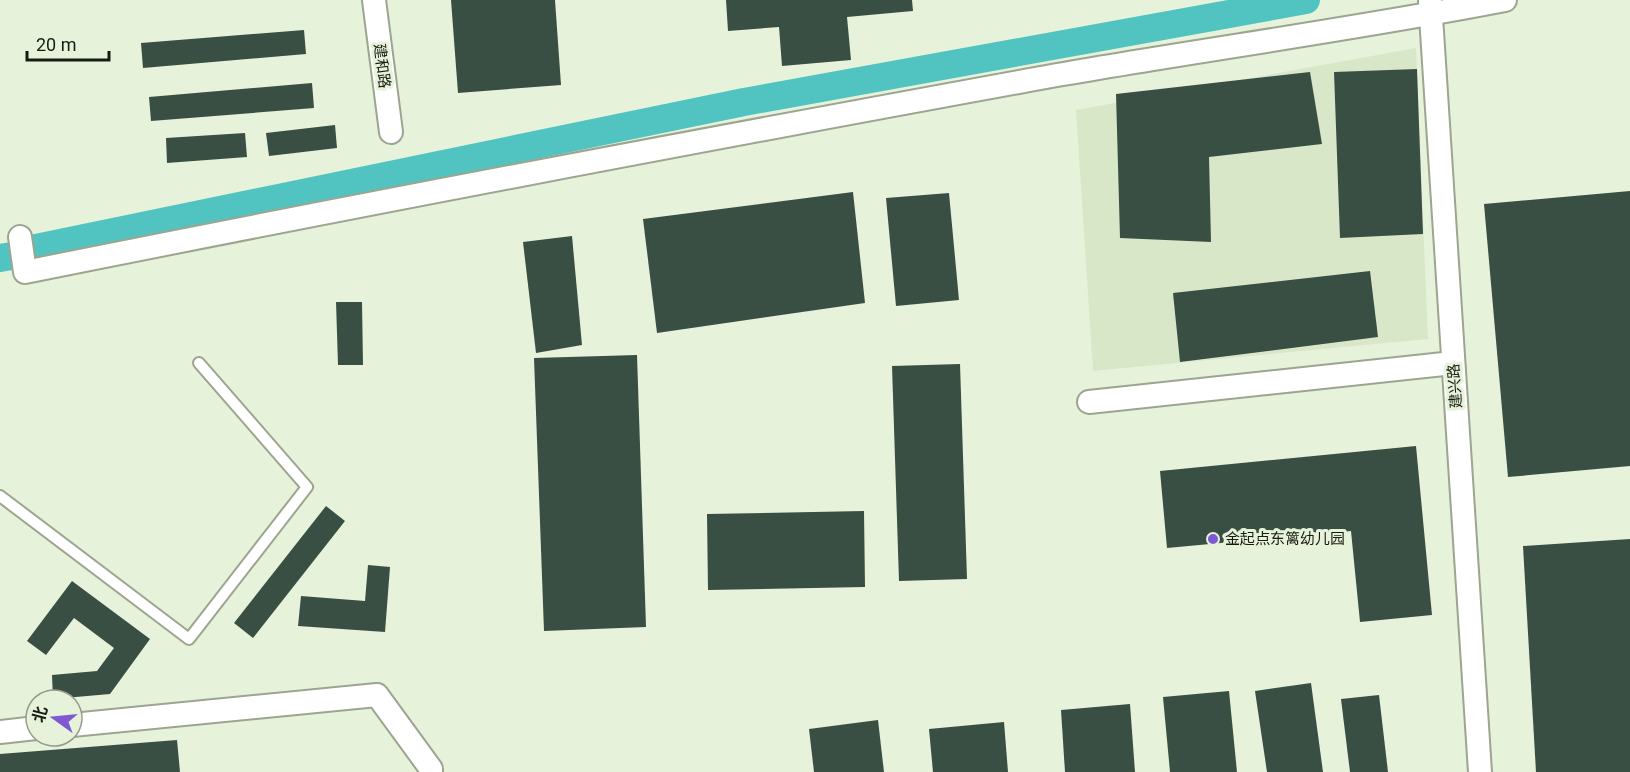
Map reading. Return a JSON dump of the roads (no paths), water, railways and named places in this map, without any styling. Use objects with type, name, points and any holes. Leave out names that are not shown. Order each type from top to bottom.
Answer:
[{"type":"street","name":"建和路","points":[[374,0],[391,132]]},
{"type":"street","points":[[20,237],[24,272],[380,200],[1063,74],[1430,7],[1505,0]]},
{"type":"street","name":"建兴路","points":[[1430,7],[1480,772]]},
{"type":"street","points":[[1089,402],[1453,363]]},
{"type":"street","points":[[84,724],[377,695],[431,770]]},
{"type":"street","points":[[0,732],[24,729]]},
{"type":"lane","points":[[0,496],[189,639],[307,487],[199,363]]},
{"type":"waterway","points":[[36,248],[744,102],[1306,0]]},
{"type":"waterway","points":[[0,258],[12,256]]},
{"type":"place","name":"金起点东篱幼儿园","points":[[1213,539]]}]
